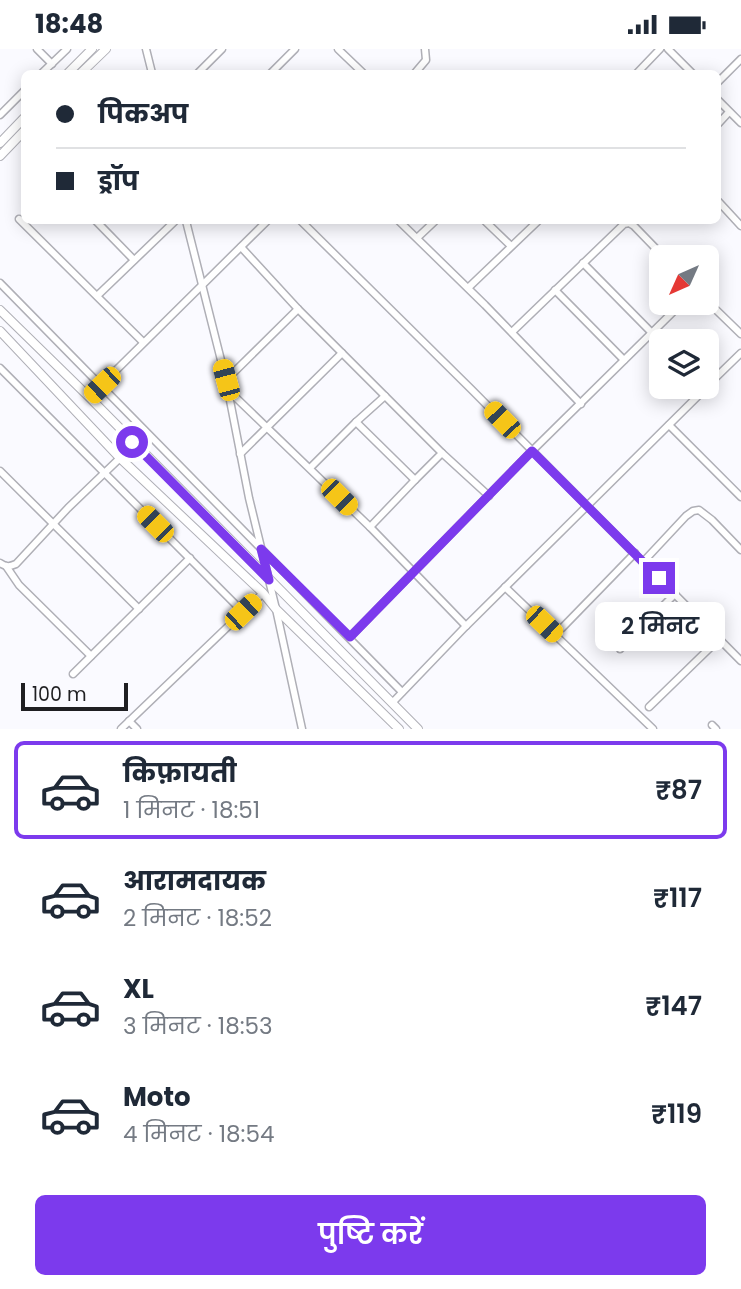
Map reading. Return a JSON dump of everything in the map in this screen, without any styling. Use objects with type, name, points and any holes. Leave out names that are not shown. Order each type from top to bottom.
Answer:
[{"type":"street","points":[[37,49],[52,64]]},
{"type":"street","points":[[45,70],[67,49]]},
{"type":"street","points":[[71,70],[92,49]]},
{"type":"street","points":[[84,70],[106,49]]},
{"type":"street","points":[[146,49],[151,70]]},
{"type":"street","points":[[201,70],[222,49]]},
{"type":"street","points":[[274,70],[295,49]]},
{"type":"street","points":[[338,49],[360,70]]},
{"type":"street","points":[[418,70],[426,60],[425,49]]},
{"type":"street","points":[[641,70],[660,49]]},
{"type":"street","points":[[668,49],[689,70]]},
{"type":"street","points":[[721,79],[741,59]]},
{"type":"street","points":[[0,115],[21,94]]},
{"type":"street","points":[[721,103],[741,123]]},
{"type":"street","points":[[721,121],[730,112]]},
{"type":"street","points":[[0,143],[21,121]]},
{"type":"street","points":[[0,156],[21,134]]},
{"type":"street","points":[[721,204],[741,226]]},
{"type":"street","points":[[24,224],[144,342]]},
{"type":"street","points":[[99,224],[134,260]]},
{"type":"street","points":[[97,296],[168,224]]},
{"type":"street","points":[[187,224],[226,380],[302,729]]},
{"type":"street","points":[[89,397],[264,224]]},
{"type":"street","points":[[304,224],[741,661]]},
{"type":"street","points":[[402,224],[581,404]]},
{"type":"street","points":[[417,238],[432,224]]},
{"type":"street","points":[[488,224],[511,246]]},
{"type":"street","points":[[468,288],[535,224]]},
{"type":"street","points":[[616,224],[620,227]]},
{"type":"street","points":[[512,333],[624,224]]},
{"type":"street","points":[[632,224],[652,245]]},
{"type":"street","points":[[241,247],[298,309],[442,453],[489,496]]},
{"type":"street","points":[[583,263],[649,330]]},
{"type":"street","points":[[0,283],[402,692]]},
{"type":"street","points":[[555,290],[624,360]]},
{"type":"street","points":[[226,380],[298,309]]},
{"type":"street","points":[[0,310],[418,729]]},
{"type":"street","points":[[719,313],[741,334]]},
{"type":"street","points":[[654,329],[669,315]]},
{"type":"street","points":[[0,331],[120,458],[263,593],[276,610],[400,729]]},
{"type":"street","points":[[350,637],[649,334]]},
{"type":"street","points":[[240,454],[342,353]]},
{"type":"street","points":[[719,375],[741,353]]},
{"type":"street","points":[[0,368],[243,612]]},
{"type":"street","points":[[228,389],[370,527],[466,626]]},
{"type":"street","points":[[310,468],[385,396]]},
{"type":"street","points":[[392,703],[695,399]]},
{"type":"street","points":[[356,422],[415,480]]},
{"type":"street","points":[[669,425],[741,497]]},
{"type":"street","points":[[370,527],[442,453]]},
{"type":"street","points":[[3,565],[16,564],[103,472],[120,458]]},
{"type":"street","points":[[0,471],[139,609]]},
{"type":"street","points":[[643,562],[686,516],[699,510],[741,550]]},
{"type":"street","points":[[562,628],[635,554]]},
{"type":"street","points":[[73,674],[190,558]]},
{"type":"street","points":[[3,565],[19,585],[91,656]]},
{"type":"street","points":[[505,587],[653,729]]},
{"type":"street","points":[[121,729],[263,593]]},
{"type":"street","points":[[620,649],[675,594]]},
{"type":"street","points":[[649,707],[719,639]]},
{"type":"street","points":[[129,721],[137,729]]},
{"type":"route","points":[[132,442],[269,580],[261,549],[350,637],[532,451],[659,578]]}]
